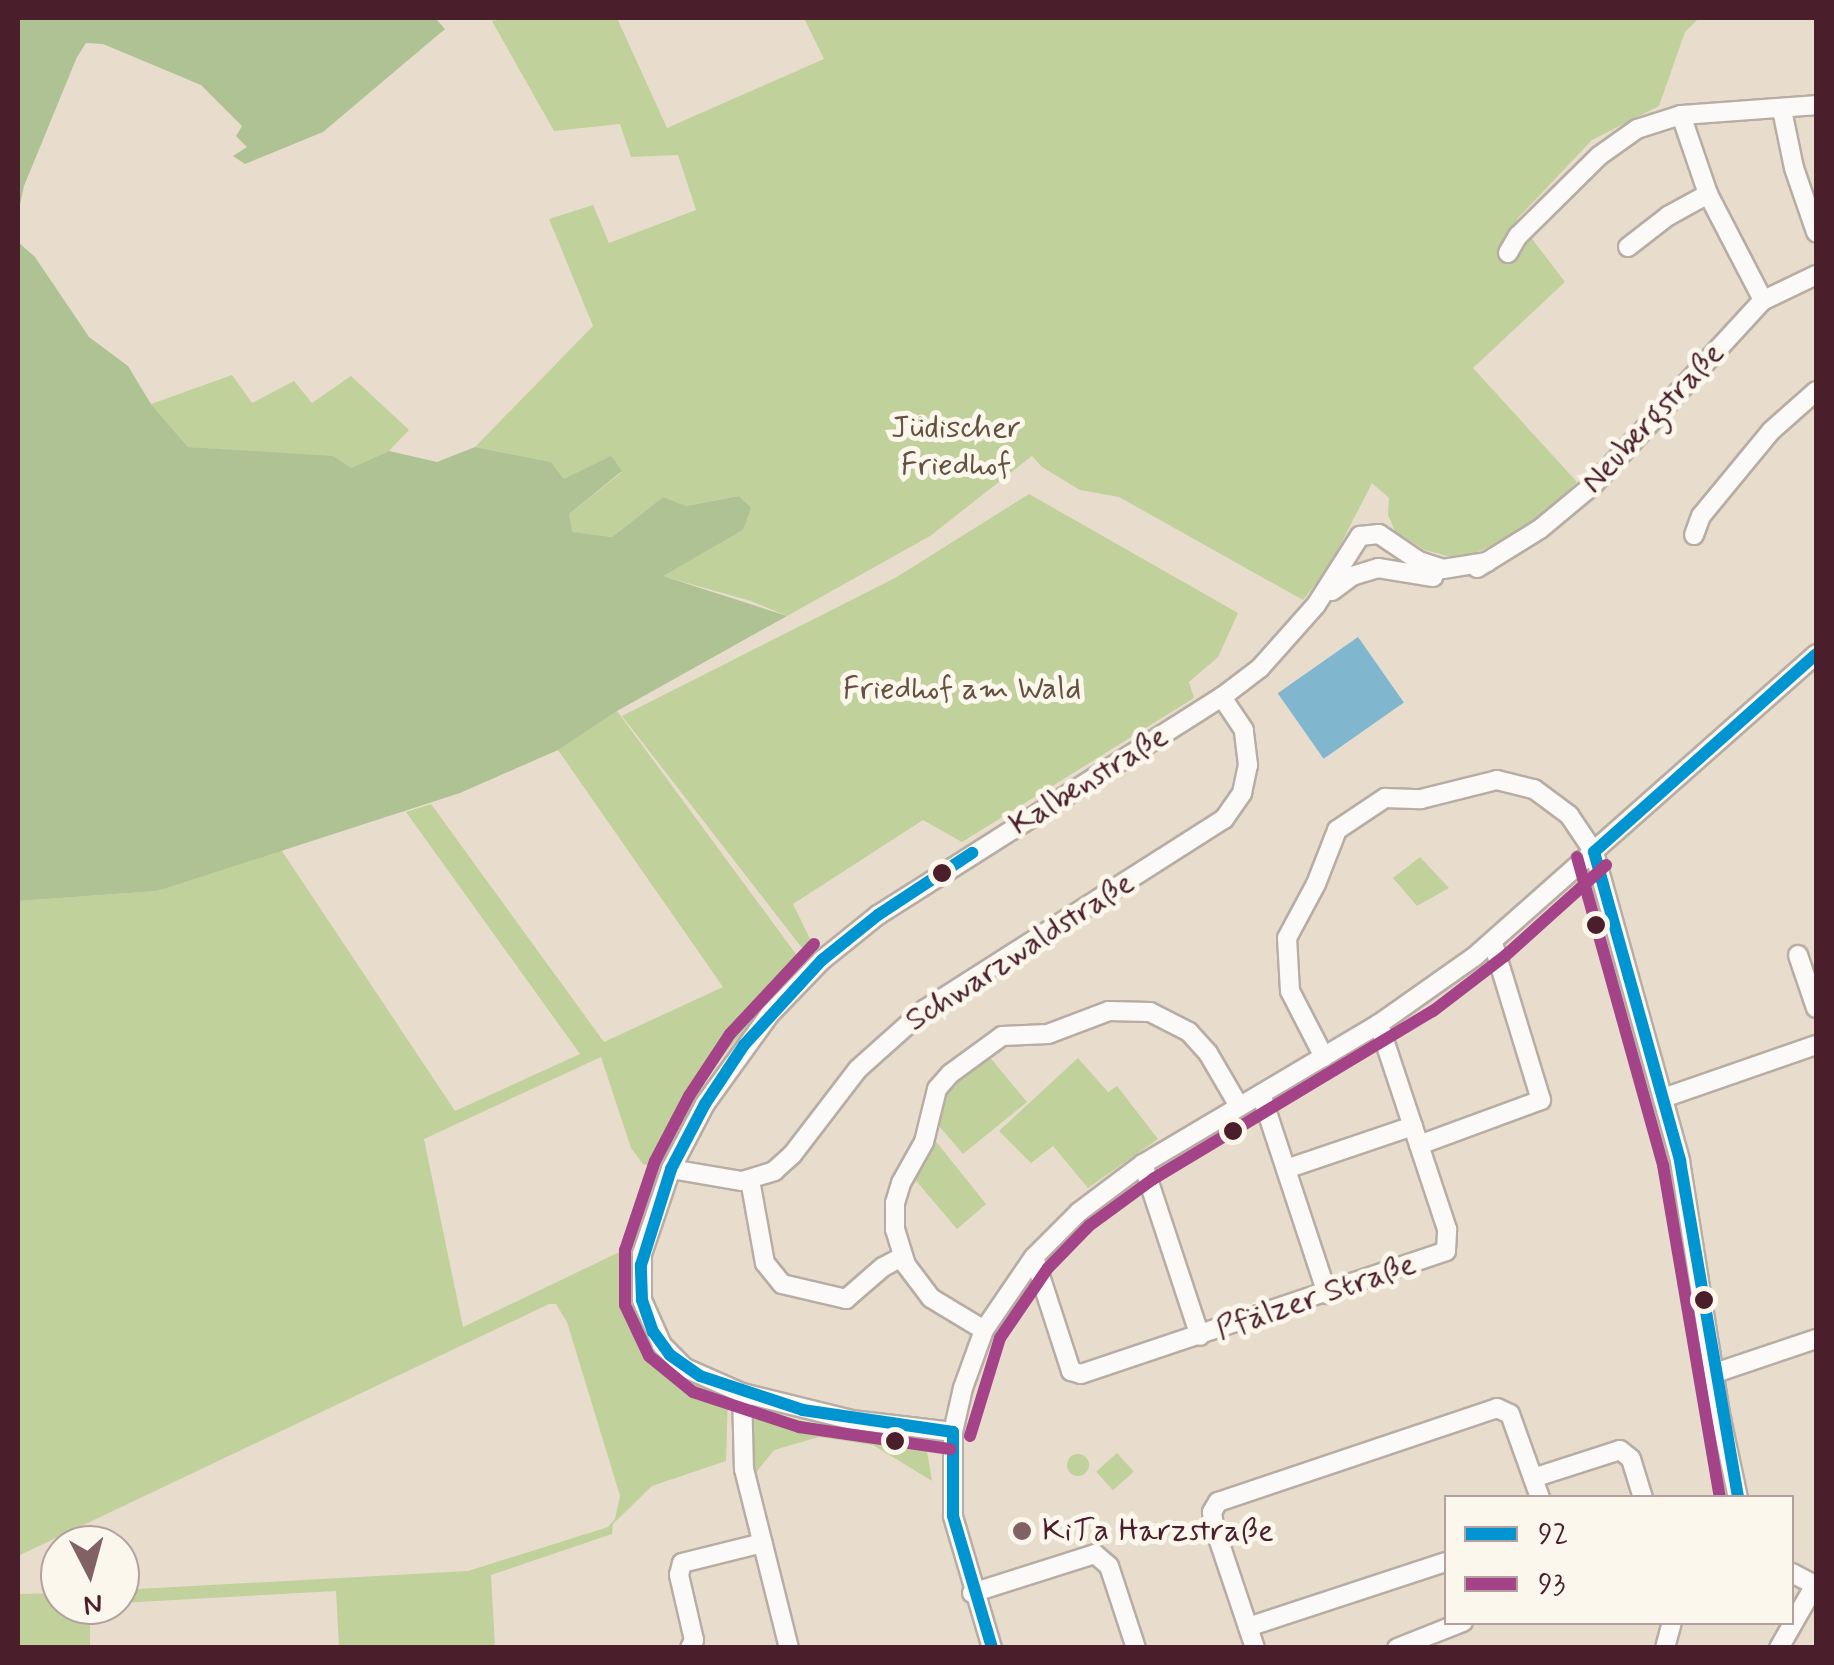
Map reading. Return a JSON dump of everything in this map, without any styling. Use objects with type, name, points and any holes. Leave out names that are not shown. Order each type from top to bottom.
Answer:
[{"type":"street","points":[[1508,253],[1518,236],[1598,156],[1637,130],[1680,115],[1816,105]]},
{"type":"street","points":[[1782,110],[1794,168],[1816,232]]},
{"type":"street","points":[[1680,115],[1708,194],[1763,300]]},
{"type":"street","points":[[1628,247],[1668,216],[1708,194]]},
{"type":"street","name":"Neubergstraße","points":[[1316,605],[1340,583],[1365,570],[1392,568],[1452,578],[1487,562],[1540,529],[1592,486],[1763,300],[1816,274]]},
{"type":"street","points":[[1694,535],[1701,516],[1771,431],[1816,390]]},
{"type":"street","name":"Neubergstraße","points":[[1360,536],[1379,534],[1419,561],[1443,568],[1487,562]]},
{"type":"street","name":"Kalbenstraße","points":[[742,1393],[685,1368],[662,1345],[642,1300],[642,1254],[671,1169],[705,1104],[744,1045],[822,960],[878,915],[1222,697],[1260,668],[1316,605],[1360,536]]},
{"type":"street","points":[[992,1648],[972,1593],[952,1516],[953,1432],[963,1388],[984,1330],[1034,1257],[1078,1212],[1143,1164],[1379,1024],[1493,943],[1816,654]]},
{"type":"street","name":"Schwarzwaldstraße","points":[[750,1180],[783,1164],[858,1069],[932,1003],[1224,819],[1242,793],[1248,765],[1244,730],[1222,697]]},
{"type":"street","points":[[1324,1056],[1290,991],[1287,938],[1322,870],[1330,840],[1350,819],[1385,798],[1421,799],[1480,782],[1514,782],[1551,798],[1584,832],[1594,852],[1663,1098],[1688,1199],[1737,1495]]},
{"type":"street","points":[[1286,1169],[1541,1100],[1493,943]]},
{"type":"street","points":[[1798,955],[1816,1008]]},
{"type":"street","points":[[984,1330],[931,1298],[902,1257],[894,1202],[930,1127],[937,1088],[1002,1036],[1048,1034],[1109,1011],[1150,1012],[1188,1032],[1208,1053],[1239,1106]]},
{"type":"street","name":"Pfälzer Straße","points":[[1034,1257],[1074,1373],[1097,1370],[1446,1251],[1450,1238],[1379,1024]]},
{"type":"street","points":[[1663,1098],[1816,1044]]},
{"type":"street","points":[[1261,1094],[1327,1294]]},
{"type":"street","points":[[1143,1164],[1200,1336]]},
{"type":"street","points":[[671,1169],[713,1180],[750,1180],[765,1262],[782,1284],[846,1299],[882,1267],[902,1257]]},
{"type":"street","points":[[1716,1373],[1816,1339]]},
{"type":"street","points":[[789,1648],[744,1469],[742,1393],[852,1420],[953,1432]]},
{"type":"street","points":[[1255,1648],[1214,1526],[1212,1512],[1218,1502],[1497,1408],[1510,1414],[1539,1495]]},
{"type":"street","points":[[1533,1478],[1620,1450],[1631,1459],[1642,1495]]},
{"type":"street","points":[[690,1648],[694,1640],[679,1574],[682,1563],[763,1543]]},
{"type":"street","points":[[972,1593],[1094,1554],[1109,1566],[1136,1648]]},
{"type":"street","points":[[1248,1626],[1444,1563]]},
{"type":"street","points":[[1794,1574],[1816,1586],[1794,1623]]},
{"type":"street","points":[[1398,1648],[1455,1625]]},
{"type":"street","points":[[1779,1648],[1793,1625]]},
{"type":"green space","points":[[18,18],[435,18],[445,29],[323,132],[245,164],[233,156],[247,147],[236,136],[242,126],[201,85],[103,44],[86,43],[24,186],[18,214]]},
{"type":"green space","name":"Jüdischer Friedhof","points":[[617,18],[667,128],[824,59],[804,18],[1699,18],[1685,32],[1659,106],[1592,140],[1517,219],[1565,282],[1473,368],[1577,482],[1550,509],[1511,536],[1469,556],[1425,550],[1395,531],[1388,515],[1389,498],[1372,483],[1329,567],[1303,600],[1119,497],[1080,490],[1042,467],[1032,456],[930,536],[787,616],[751,601],[662,576],[743,530],[739,496],[685,506],[663,497],[612,537],[571,532],[569,514],[622,472],[564,479],[551,462],[475,447],[593,326],[549,219],[593,205],[609,243],[696,210],[678,155],[631,157],[620,124],[554,131],[492,21]]},
{"type":"green space","points":[[18,242],[35,257],[89,337],[128,366],[151,404],[188,447],[333,456],[351,468],[389,451],[437,462],[475,447],[551,462],[564,479],[611,456],[622,471],[569,514],[572,532],[612,537],[663,497],[686,506],[739,496],[751,508],[743,530],[663,576],[787,616],[617,711],[558,750],[460,793],[157,891],[18,901]]},
{"type":"green space","points":[[232,375],[252,403],[294,381],[312,403],[351,376],[409,430],[389,451],[351,468],[254,452],[188,447],[151,404]]},
{"type":"green space","name":"Friedhof am Wald","points":[[1029,494],[1238,613],[1218,657],[1189,682],[1194,698],[962,842],[923,820],[793,904],[812,943],[802,948],[622,716],[895,578]]},
{"type":"green space","points":[[617,711],[801,961],[712,1069],[659,1168],[643,1164],[631,1148],[601,1057],[424,1139],[463,1327],[632,1246],[631,1305],[644,1338],[662,1363],[692,1383],[728,1396],[726,1461],[652,1486],[613,1524],[612,1534],[491,1575],[495,1647],[339,1647],[336,1591],[140,1602],[140,1589],[468,1571],[608,1527],[615,1519],[620,1496],[567,1322],[556,1304],[549,1304],[83,1525],[40,1525],[40,1546],[18,1556],[18,901],[157,891],[280,848],[455,1111],[580,1054],[406,812],[431,804],[604,1042],[723,987],[558,750]]},
{"type":"green space","points":[[1420,857],[1449,888],[1417,906],[1393,878]]},
{"type":"green space","points":[[987,1054],[1027,1102],[963,1154],[939,1126],[941,1102],[946,1088]]},
{"type":"green space","points":[[1078,1058],[1108,1092],[1117,1086],[1158,1139],[1088,1188],[1053,1146],[1031,1163],[999,1131]]},
{"type":"green space","points":[[934,1139],[986,1204],[957,1229],[912,1176]]},
{"type":"green space","points":[[765,1412],[842,1430],[899,1435],[926,1445],[932,1481],[873,1445],[819,1437],[774,1450],[754,1475],[749,1417]]},
{"type":"green space","points":[[1117,1453],[1134,1472],[1113,1490],[1096,1472]]},
{"type":"green space","points":[[1078,1454],[1086,1457],[1086,1473],[1078,1476],[1070,1473],[1067,1465],[1070,1457]]},
{"type":"green space","points":[[40,1593],[40,1625],[90,1625],[90,1647],[18,1647],[18,1594]]},
{"type":"water","points":[[1358,637],[1404,703],[1324,759],[1278,693]]},
{"type":"transit line","name":"92","points":[[1594,852],[1816,654]]},
{"type":"transit line","name":"92","points":[[1594,852],[1680,1161],[1737,1495]]},
{"type":"transit line","name":"92","points":[[953,1432],[803,1410],[700,1376],[670,1355],[653,1332],[642,1300],[641,1265],[671,1169],[705,1104],[744,1045],[822,960],[878,915],[972,853]]},
{"type":"transit line","name":"93","points":[[1577,857],[1663,1165],[1719,1495]]},
{"type":"transit line","name":"93","points":[[970,1436],[1000,1338],[1048,1268],[1090,1225],[1153,1179],[1433,1011],[1505,956],[1606,865]]},
{"type":"transit line","name":"93","points":[[814,944],[730,1034],[689,1096],[655,1161],[625,1250],[625,1305],[649,1356],[693,1392],[799,1427],[950,1449]]},
{"type":"transit line","name":"92","points":[[953,1432],[953,1516],[992,1648]]},
{"type":"place","name":"KiTa Harzstraße","points":[[1022,1531]]}]
